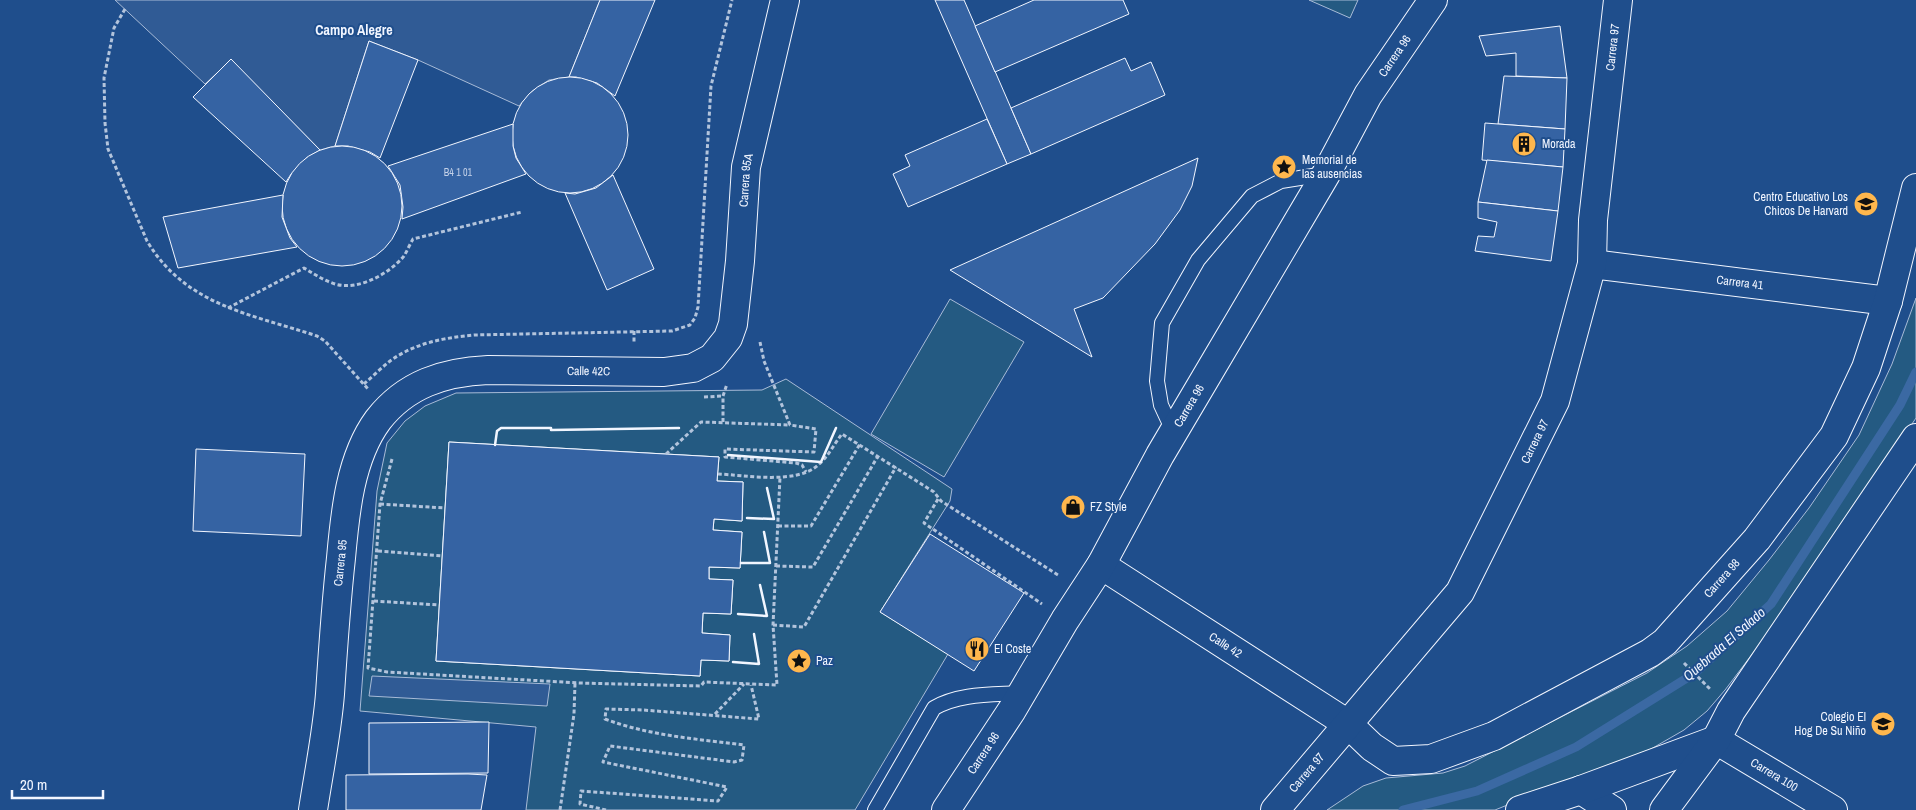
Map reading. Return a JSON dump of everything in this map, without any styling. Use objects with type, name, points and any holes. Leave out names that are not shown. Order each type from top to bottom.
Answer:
[{"type":"street","name":"Carrera 95A","points":[[712,358],[728,338],[733,324],[740,261],[746,167],[785,0]]},
{"type":"street","name":"Carrera 96","points":[[946,810],[1022,693],[1065,620],[1102,565],[1160,455],[1326,174],[1368,96],[1433,0]]},
{"type":"street","name":"Carrera 97","points":[[1275,810],[1460,592],[1555,402],[1592,264],[1593,220],[1618,0]]},
{"type":"street","name":"Carrera 98","points":[[1348,724],[1372,747],[1393,761],[1431,759],[1494,736],[1650,653],[1665,642],[1757,539],[1834,436],[1866,368],[1888,301],[1916,188]]},
{"type":"street","name":"Carrera 41","points":[[1592,264],[1888,301]]},
{"type":"street","name":"Calle 42C","points":[[462,371],[664,372],[694,368],[712,358]]},
{"type":"street","name":"Carrera 95","points":[[313,810],[330,696],[336,599],[346,508],[360,457],[377,422],[387,410],[412,390],[426,382],[462,371]]},
{"type":"street","points":[[1664,810],[1716,740],[1731,711],[1916,438]]},
{"type":"street","name":"Calle 42","points":[[1102,565],[1348,724]]},
{"type":"street","points":[[1520,810],[1581,790],[1716,740]]},
{"type":"street","name":"Carrera 100","points":[[1716,740],[1833,810]]},
{"type":"street","points":[[1581,790],[1612,810]]},
{"type":"lane","points":[[1174,432],[1161,405],[1157,381],[1162,322],[1198,260],[1252,196],[1281,181],[1326,174]]},
{"type":"lane","points":[[875,810],[934,708],[946,701],[960,697],[1022,693]]},
{"type":"path","points":[[364,384],[397,357],[418,345],[443,338],[474,335],[672,331],[690,325],[695,318],[698,307],[711,86],[732,0]]},
{"type":"path","points":[[125,9],[114,28],[104,78],[105,123],[108,149],[147,241],[155,255],[169,272],[187,286],[228,308],[325,340],[387,410]]},
{"type":"path","points":[[228,308],[304,268],[319,278],[336,284],[351,286],[372,280],[389,270],[404,256],[413,239],[522,212]]},
{"type":"path","points":[[760,339],[764,361],[790,424]]},
{"type":"path","points":[[694,397],[724,396],[723,422]]},
{"type":"path","points":[[666,454],[700,422],[790,424],[816,429],[814,452],[724,449],[725,457],[796,463],[802,465],[806,472]]},
{"type":"path","points":[[718,474],[780,477],[806,472],[817,466],[842,434],[934,492],[938,499],[1084,591]]},
{"type":"path","points":[[778,526],[811,526],[860,444]]},
{"type":"path","points":[[776,566],[813,567],[878,456]]},
{"type":"path","points":[[392,458],[380,504],[368,668],[387,672],[575,683],[701,686],[704,682],[777,685],[773,625],[780,477]]},
{"type":"path","points":[[773,625],[804,627],[896,467]]},
{"type":"path","points":[[938,499],[924,524],[1065,620]]},
{"type":"path","points":[[380,504],[445,508]]},
{"type":"path","points":[[378,551],[442,556]]},
{"type":"path","points":[[374,601],[439,605]]},
{"type":"path","points":[[1665,642],[1731,711]]},
{"type":"path","points":[[560,810],[574,714],[575,683]]},
{"type":"path","points":[[714,715],[744,684]]},
{"type":"path","points":[[606,810],[580,804],[581,791],[718,801],[727,787],[603,762],[610,746],[734,762],[742,760],[744,745],[625,727],[606,720],[606,709],[759,719],[751,684]]},
{"type":"shaded area","points":[[115,0],[600,0],[569,77],[549,80],[532,91],[519,106],[418,60],[369,41],[335,146],[320,150],[231,60],[205,84]]},
{"type":"shaded area","points":[[1309,0],[1358,0],[1350,18]]},
{"type":"shaded area","points":[[1916,298],[1916,418],[1794,599],[1707,711],[1684,730],[1651,749],[1607,768],[1495,810],[1327,810],[1363,786],[1386,778],[1443,773],[1465,766],[1647,673],[1687,646],[1727,611],[1769,560],[1809,508],[1859,435],[1892,364]]},
{"type":"shaded area","points":[[950,299],[1024,342],[944,477],[871,434]]},
{"type":"shaded area","points":[[786,379],[952,489],[950,501],[880,612],[948,654],[855,810],[526,810],[536,727],[360,711],[377,491],[387,443],[405,421],[425,406],[456,393],[762,390]]},
{"type":"shaded area","points":[[372,676],[550,684],[547,706],[369,696]]},
{"type":"building","points":[[600,0],[655,0],[615,96],[597,83],[569,77]]},
{"type":"building","points":[[935,0],[964,0],[1031,154],[1007,164]]},
{"type":"building","points":[[1034,0],[1123,0],[1129,14],[995,72],[975,26]]},
{"type":"building","points":[[1560,26],[1567,78],[1516,76],[1516,53],[1486,56],[1479,36]]},
{"type":"building","points":[[369,41],[418,60],[380,158],[370,152],[348,146],[335,146]]},
{"type":"building","points":[[1125,58],[1131,71],[1151,62],[1165,95],[1031,154],[1011,108]]},
{"type":"building","points":[[231,59],[320,150],[306,158],[286,182],[193,97]]},
{"type":"building","points":[[1504,76],[1567,78],[1565,129],[1498,124]]},
{"type":"building","points":[[570,77],[592,81],[611,94],[624,113],[628,135],[624,157],[611,176],[592,189],[570,193],[548,189],[529,176],[516,157],[512,135],[516,113],[529,94],[548,81]]},
{"type":"building","points":[[987,119],[1007,164],[908,207],[893,174],[910,166],[905,155]]},
{"type":"building","name":"Morada","points":[[1485,123],[1565,129],[1563,167],[1482,160]]},
{"type":"building","points":[[513,124],[513,146],[516,158],[526,174],[402,219],[403,207],[400,185],[388,166]]},
{"type":"building","points":[[342,146],[365,150],[385,163],[398,183],[402,206],[398,229],[385,249],[365,262],[342,266],[319,262],[299,249],[286,229],[282,206],[286,183],[299,163],[319,150]]},
{"type":"building","points":[[1198,158],[1192,186],[1180,210],[1155,244],[1103,298],[1074,309],[1092,357],[950,270]]},
{"type":"building","points":[[1487,160],[1563,167],[1558,211],[1478,202]]},
{"type":"building","points":[[613,175],[654,269],[607,290],[565,193],[575,194],[596,188]]},
{"type":"building","points":[[283,195],[282,217],[290,238],[297,247],[178,268],[163,217]]},
{"type":"building","points":[[1478,202],[1558,211],[1551,261],[1475,251],[1478,236],[1494,237],[1497,222],[1478,218]]},
{"type":"building","points":[[449,442],[719,457],[717,481],[743,482],[742,521],[714,519],[713,530],[742,532],[740,568],[709,567],[709,579],[733,580],[731,614],[703,613],[702,633],[730,635],[729,661],[701,660],[700,676],[436,661]]},
{"type":"building","points":[[449,442],[719,457],[717,481],[743,482],[742,521],[714,519],[713,530],[742,532],[740,568],[709,567],[709,579],[733,580],[731,614],[703,613],[702,633],[730,635],[729,661],[701,660],[700,676],[436,661]]},
{"type":"building","points":[[196,449],[305,454],[301,536],[193,531]]},
{"type":"building","points":[[930,534],[1024,593],[974,671],[880,612]]},
{"type":"building","points":[[489,722],[488,773],[369,774],[369,723]]},
{"type":"building","points":[[346,775],[487,775],[481,810],[346,810]]},
{"type":"waterway","name":"Quebrada El Salado","points":[[1403,810],[1477,791],[1576,747],[1695,673],[1771,604],[1900,405],[1916,372]]},
{"type":"wall","points":[[495,445],[497,431],[501,428],[551,428],[551,430],[679,428]]},
{"type":"wall","points":[[728,455],[821,462],[836,428]]},
{"type":"wall","points":[[747,518],[774,519],[767,488]]},
{"type":"wall","points":[[741,563],[770,563],[764,532]]},
{"type":"wall","points":[[738,614],[767,616],[760,585]]},
{"type":"wall","points":[[733,662],[759,664],[754,634]]},
{"type":"place","name":"Morada","points":[[1524,144]]},
{"type":"place","name":"Memorial de las ausencias","points":[[1284,167]]},
{"type":"place","name":"Centro Educativo Los Chicos De Harvard","points":[[1866,204]]},
{"type":"place","name":"FZ Style","points":[[1073,507]]},
{"type":"place","name":"El Coste","points":[[977,649]]},
{"type":"place","name":"Paz","points":[[799,661]]},
{"type":"place","name":"Colegio El Hog De Su Niño","points":[[1883,724]]},
{"type":"district","name":"Campo Alegre","points":[[354,30]]}]
